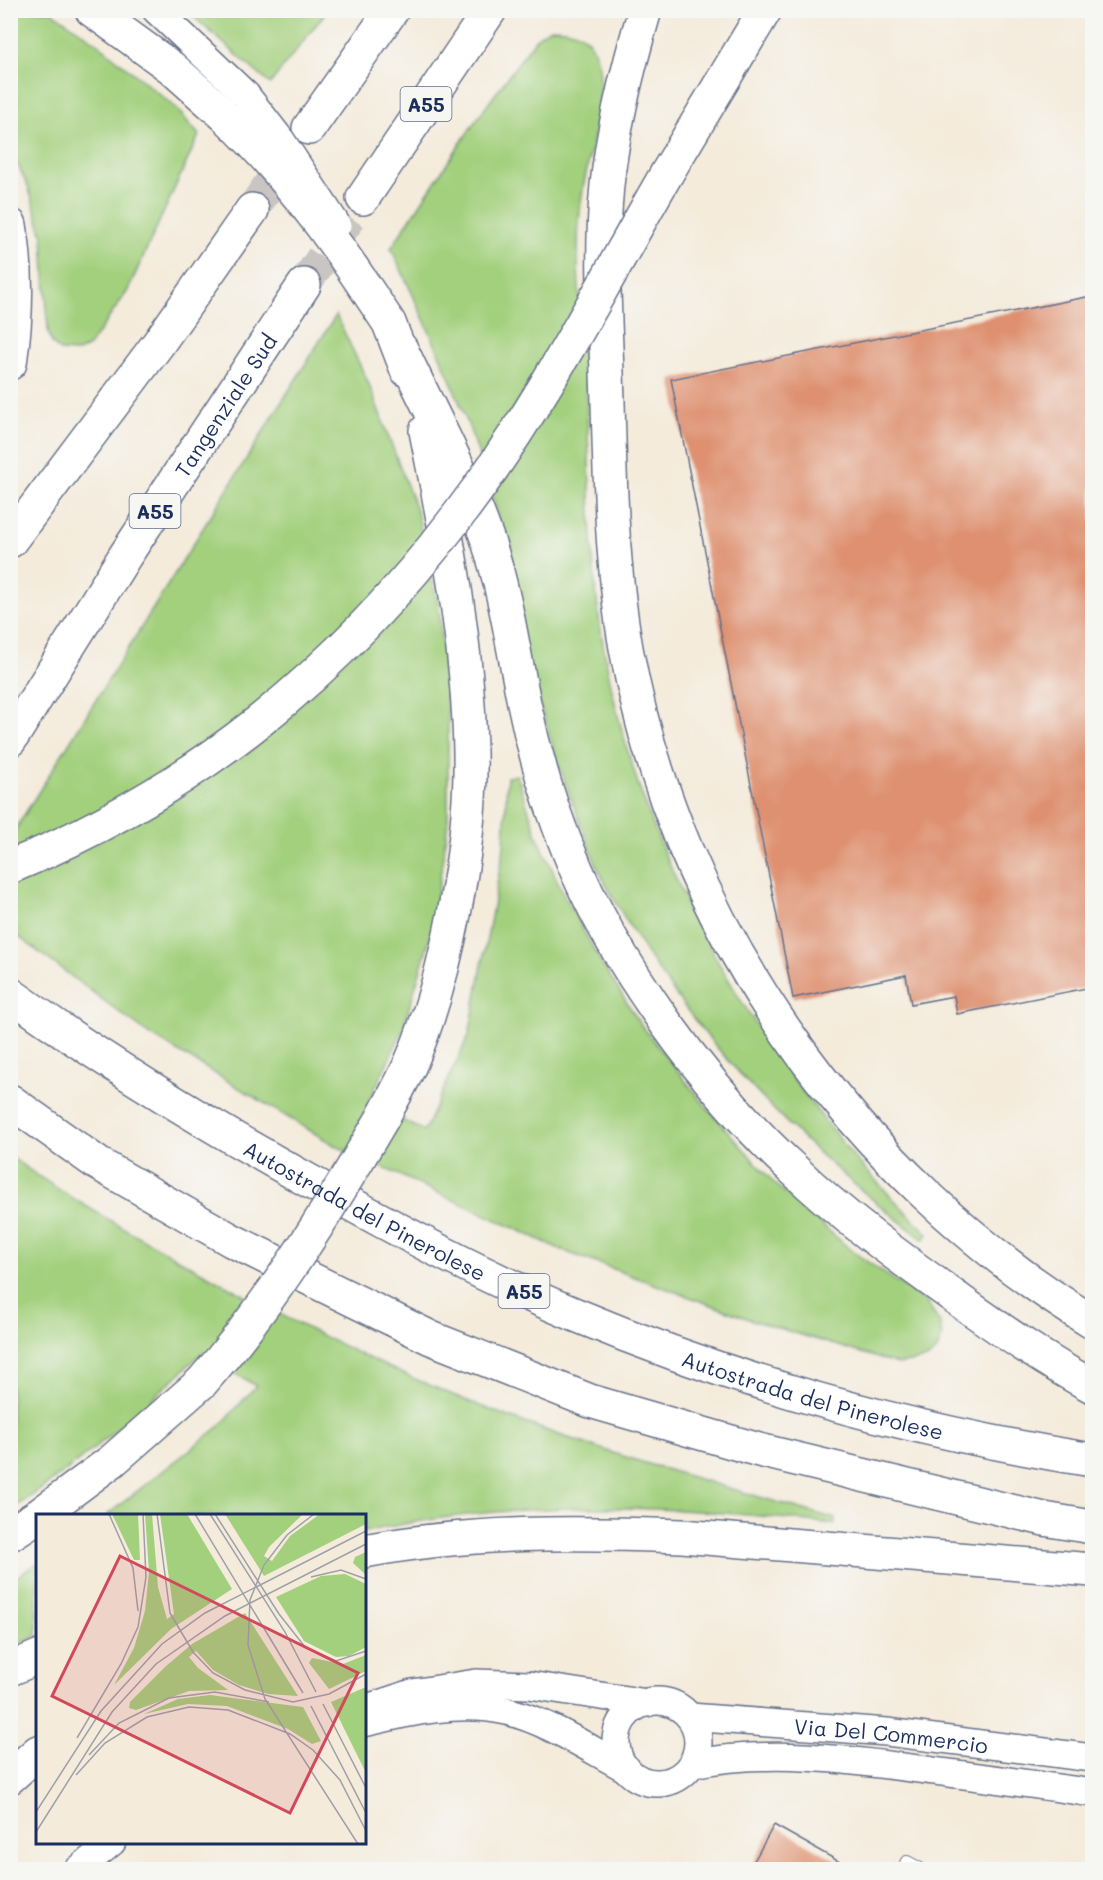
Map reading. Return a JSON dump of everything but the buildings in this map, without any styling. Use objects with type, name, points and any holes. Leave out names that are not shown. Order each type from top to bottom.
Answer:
[{"type":"highway","points":[[92,10],[172,68],[237,107],[260,149],[365,281],[395,336],[459,472],[487,538],[500,586],[525,707],[552,805],[570,855],[614,942],[675,1035],[750,1126],[793,1170],[928,1278],[1062,1370],[1092,1386]]},
{"type":"highway","points":[[309,128],[392,10]]},
{"type":"highway","name":"A55","points":[[363,198],[490,10]]},
{"type":"highway","points":[[645,10],[617,123],[607,184],[603,245],[618,597],[640,711],[661,781],[685,848],[746,969],[786,1032],[834,1097],[880,1151],[938,1206],[1047,1294],[1092,1322]]},
{"type":"highway","points":[[10,867],[60,847],[169,788],[290,698],[346,645],[410,575],[461,513],[498,459],[765,10]]},
{"type":"highway","points":[[10,541],[158,345],[252,210]]},
{"type":"highway","points":[[10,225],[16,255],[17,297],[10,363]]},
{"type":"highway","name":"Tangenziale Sud","points":[[10,740],[125,556],[304,285]]},
{"type":"highway","points":[[41,1514],[130,1446],[202,1382],[241,1337],[279,1286],[382,1119],[410,1066],[434,998],[452,924],[466,829],[470,752],[466,670],[444,523],[426,430],[395,336]]},
{"type":"highway","name":"Autostrada del Pinerolese","points":[[10,994],[53,1025],[226,1135],[381,1221],[573,1314],[666,1350],[784,1390],[908,1424],[1018,1448],[1092,1460]]},
{"type":"highway","points":[[10,1101],[97,1162],[231,1240],[431,1338],[590,1401],[759,1450],[1044,1519],[1092,1527]]},
{"type":"highway","points":[[10,1534],[36,1517]]},
{"type":"highway","points":[[366,1551],[452,1538],[512,1534],[682,1536],[1092,1570]]},
{"type":"highway","points":[[366,1570],[512,1534]]},
{"type":"highway","points":[[10,1670],[36,1658]]},
{"type":"highway","points":[[10,1777],[36,1754]]},
{"type":"street","points":[[156,10],[237,107]]},
{"type":"street","points":[[366,1708],[412,1693],[476,1683],[529,1685],[647,1702],[660,1701],[675,1706],[690,1718],[696,1731],[698,1755],[682,1775],[658,1783],[640,1779],[627,1769],[553,1730],[506,1711],[480,1708],[446,1709],[366,1724]]},
{"type":"street","points":[[627,1769],[619,1758],[618,1731],[625,1717],[647,1702]]},
{"type":"street","name":"Via Del Commercio","points":[[690,1718],[866,1730],[1092,1758]]},
{"type":"street","name":"Via Del Commercio","points":[[692,1764],[754,1755],[812,1758],[884,1764],[1092,1793]]},
{"type":"street","points":[[78,1869],[109,1844]]},
{"type":"green space","points":[[11,10],[51,11],[97,43],[176,108],[199,135],[127,292],[89,346],[78,352],[60,351],[52,343],[48,331],[43,236],[28,186],[11,151]]},
{"type":"green space","points":[[187,11],[327,11],[270,84]]},
{"type":"green space","points":[[550,28],[570,30],[581,35],[591,44],[599,66],[599,104],[579,220],[579,289],[598,606],[617,713],[637,781],[662,847],[691,910],[724,972],[761,1032],[845,1146],[928,1234],[924,1240],[829,1162],[743,1077],[667,983],[633,932],[603,879],[565,783],[538,697],[522,638],[501,528],[479,456],[438,351],[391,248],[472,126],[537,37]]},
{"type":"green space","points":[[336,315],[368,382],[417,512],[439,607],[448,720],[448,822],[432,931],[402,1032],[368,1103],[424,1131],[469,1035],[504,847],[507,777],[517,775],[538,838],[563,893],[599,959],[641,1025],[708,1109],[774,1183],[852,1251],[926,1302],[940,1323],[942,1337],[937,1350],[927,1359],[898,1364],[755,1321],[564,1251],[336,1146],[147,1033],[11,931],[10,840]]},
{"type":"green space","points":[[11,1157],[95,1211],[214,1279],[312,1331],[412,1378],[494,1411],[590,1445],[836,1519],[834,1524],[716,1512],[599,1508],[540,1509],[482,1513],[366,1532],[366,1514],[108,1514],[220,1426],[256,1386],[202,1353],[110,1436],[11,1510]]},
{"type":"green space","points":[[36,1564],[36,1636],[11,1647],[11,1581]]},
{"type":"tunnel","points":[[252,210],[294,149]]},
{"type":"tunnel","points":[[304,285],[363,198]]}]
